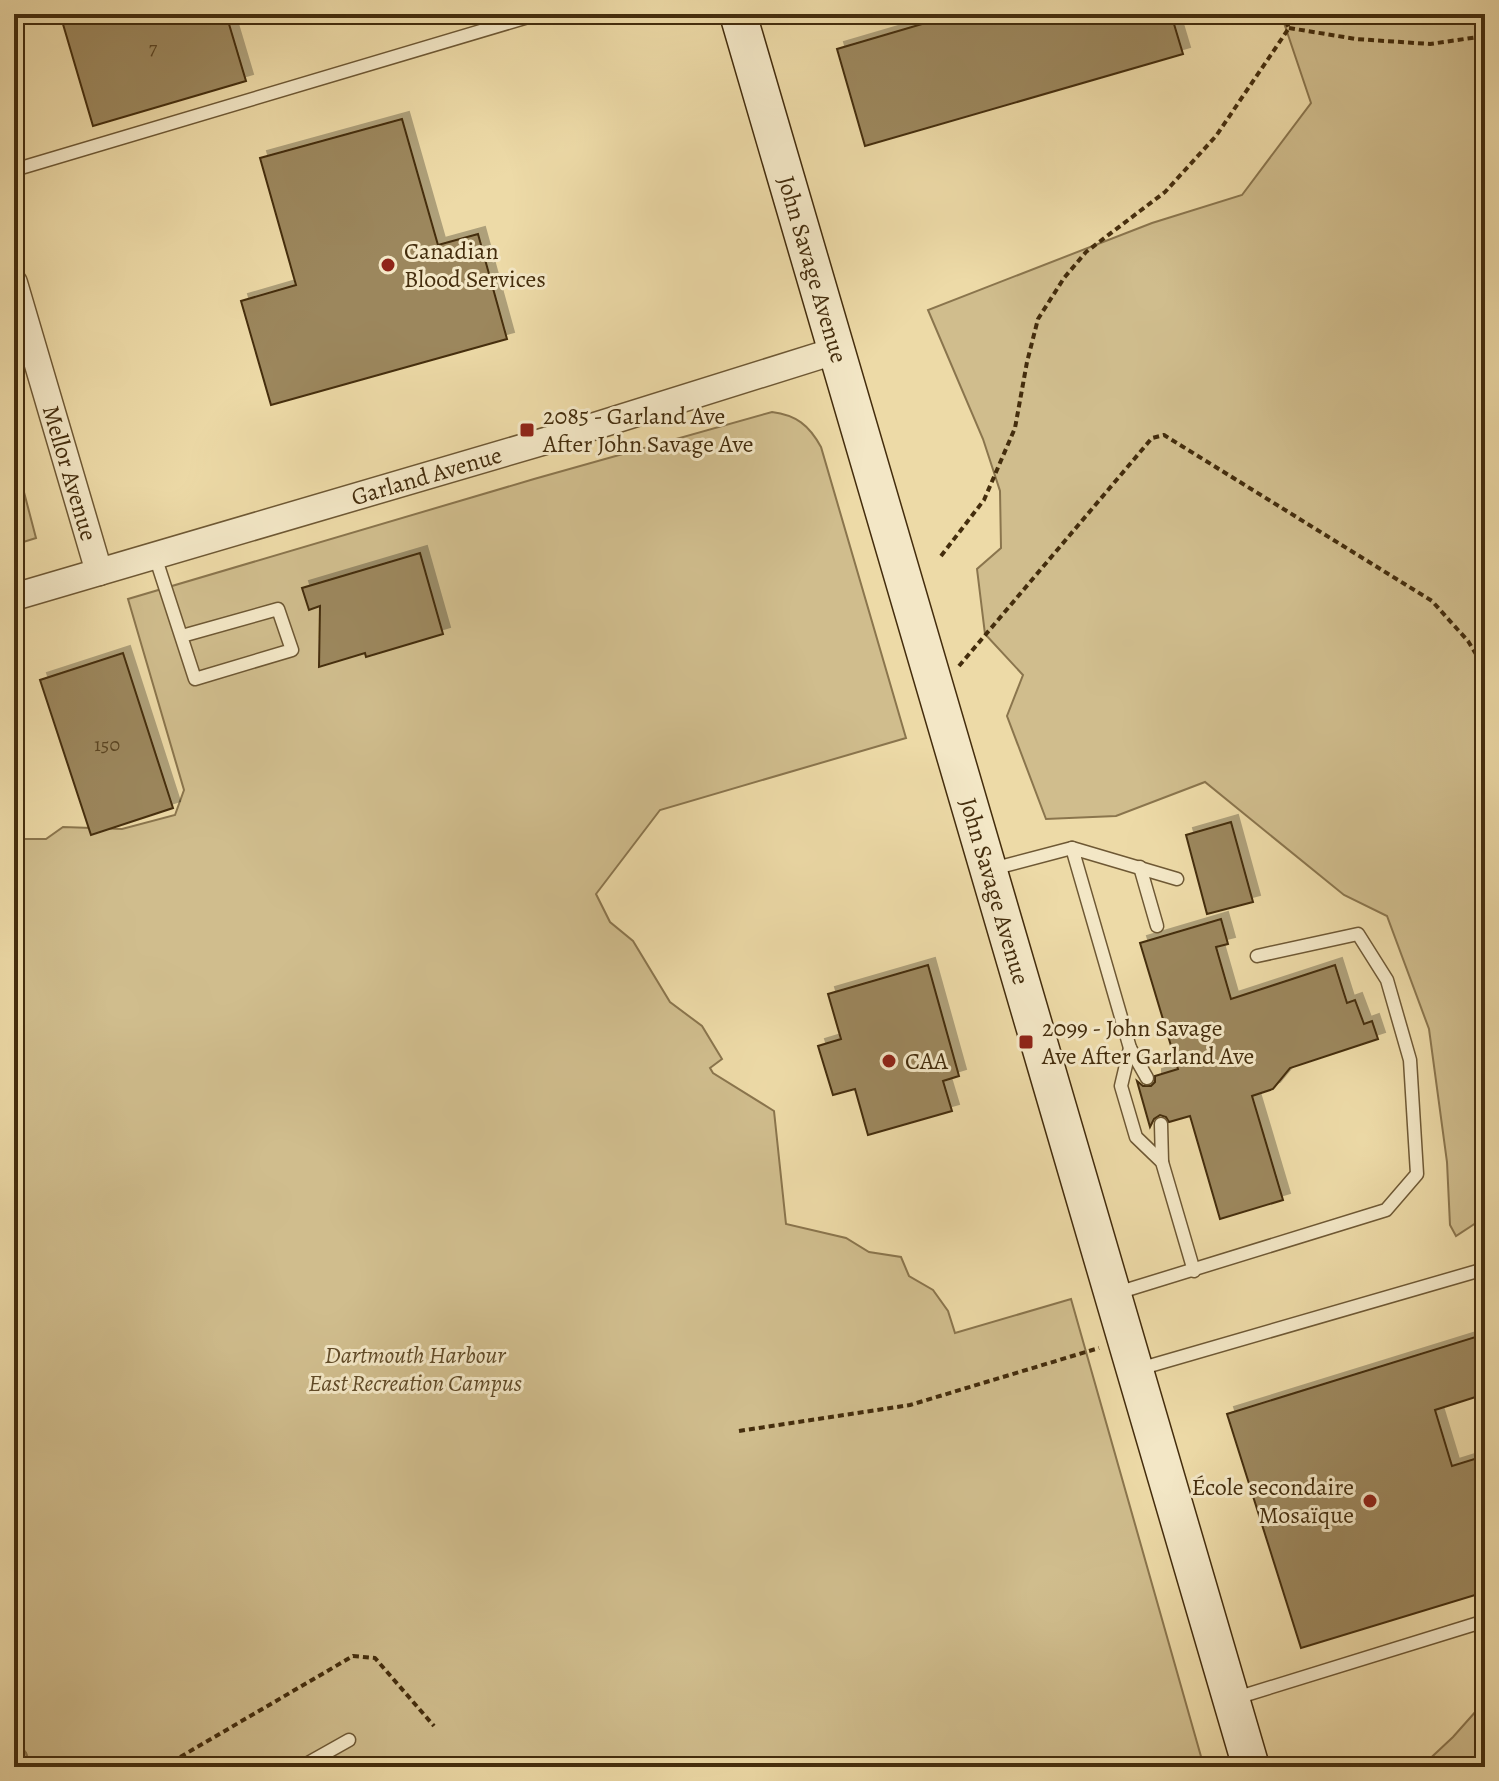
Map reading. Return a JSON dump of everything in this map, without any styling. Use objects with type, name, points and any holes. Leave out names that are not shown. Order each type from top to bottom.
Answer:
[{"type":"main road","name":"John Savage Avenue","points":[[738,14],[1251,1767]]},
{"type":"street","name":"Mellor Avenue","points":[[14,283],[99,572]]},
{"type":"street","name":"Garland Avenue","points":[[14,597],[576,432],[838,350]]},
{"type":"lane","points":[[14,170],[538,14]]},
{"type":"lane","points":[[155,556],[195,679],[292,650],[278,609],[182,636]]},
{"type":"lane","points":[[989,870],[1072,848],[1177,879]]},
{"type":"lane","points":[[1072,848],[1130,1048],[1147,1078]]},
{"type":"lane","points":[[1140,867],[1157,926]]},
{"type":"lane","points":[[1114,1294],[1386,1210],[1417,1174],[1410,1060],[1387,980],[1358,934],[1257,956]]},
{"type":"lane","points":[[1130,1048],[1121,1086],[1136,1137],[1162,1162]]},
{"type":"lane","points":[[1161,1124],[1162,1162],[1194,1271]]},
{"type":"lane","points":[[1132,1355],[1484,1269]]},
{"type":"lane","points":[[1231,1699],[1485,1621]]},
{"type":"lane","points":[[301,1767],[349,1740]]},
{"type":"path","points":[[1282,14],[1289,28]]},
{"type":"path","points":[[1289,28],[1356,39],[1430,44],[1485,36]]},
{"type":"path","points":[[941,556],[984,500],[1015,428],[1038,319],[1064,278],[1086,252],[1165,192],[1216,136],[1289,28]]},
{"type":"path","points":[[936,692],[1152,438],[1164,435],[1432,601],[1468,641],[1485,669]]},
{"type":"path","points":[[739,1431],[910,1405],[1132,1355]]},
{"type":"path","points":[[163,1767],[353,1656],[375,1658],[434,1726]]},
{"type":"green space","points":[[1281,14],[1485,14],[1485,1217],[1456,1236],[1450,1225],[1447,1162],[1429,1029],[1387,916],[1344,895],[1205,782],[1116,816],[1046,819],[1007,716],[1023,675],[985,634],[977,569],[1001,548],[1000,491],[983,439],[928,310],[1152,223],[1242,195],[1311,103]]},
{"type":"green space","name":"Dartmouth Harbour East Recreation Campus","points":[[772,412],[801,422],[821,447],[906,738],[660,810],[596,894],[610,922],[633,941],[670,1002],[702,1026],[722,1059],[710,1068],[713,1073],[774,1111],[786,1224],[846,1238],[869,1252],[901,1257],[909,1276],[933,1290],[948,1311],[955,1333],[1071,1299],[1204,1767],[30,1767],[26,1753],[14,1738],[14,836],[46,839],[63,827],[122,829],[175,815],[184,790],[128,599]]},
{"type":"green space","points":[[14,454],[36,538],[14,545]]},
{"type":"green space","points":[[1485,1701],[1485,1767],[1421,1767],[1453,1737]]},
{"type":"shaded area","points":[[14,1738],[26,1753],[30,1767],[14,1767]]},
{"type":"building","points":[[60,14],[226,14],[246,81],[93,126]]},
{"type":"building","points":[[956,14],[1171,14],[1183,54],[865,146],[837,49]]},
{"type":"building","name":"Canadian Blood Services","points":[[402,119],[438,245],[478,234],[507,339],[271,405],[241,301],[296,285],[260,158]]},
{"type":"building","points":[[420,553],[443,634],[366,657],[365,653],[319,667],[320,606],[309,610],[302,588]]},
{"type":"building","points":[[123,653],[173,808],[91,835],[40,680]]},
{"type":"building","points":[[1231,822],[1253,902],[1207,914],[1186,835]]},
{"type":"building","points":[[1221,919],[1228,944],[1216,947],[1231,999],[1335,965],[1347,1003],[1355,1000],[1364,1024],[1372,1021],[1378,1039],[1290,1068],[1273,1089],[1252,1096],[1283,1200],[1220,1219],[1190,1116],[1169,1122],[1160,1115],[1150,1127],[1137,1081],[1143,1086],[1151,1086],[1155,1076],[1178,1069],[1140,943]]},
{"type":"building","name":"CAA","points":[[928,965],[959,1076],[943,1081],[952,1111],[868,1135],[855,1089],[833,1095],[818,1046],[841,1039],[828,994]]},
{"type":"building","name":"École secondaire Mosaïque","points":[[1485,1334],[1485,1394],[1435,1410],[1452,1466],[1481,1457],[1485,1470],[1485,1592],[1301,1648],[1227,1414]]},
{"type":"place","name":"Canadian Blood Services","points":[[388,265]]},
{"type":"place","name":"2085 - Garland Ave After John Savage Ave","points":[[527,430]]},
{"type":"place","name":"2099 - John Savage Ave After Garland Ave","points":[[1026,1042]]},
{"type":"place","name":"CAA","points":[[889,1061]]},
{"type":"place","name":"École secondaire Mosaïque","points":[[1370,1501]]}]
